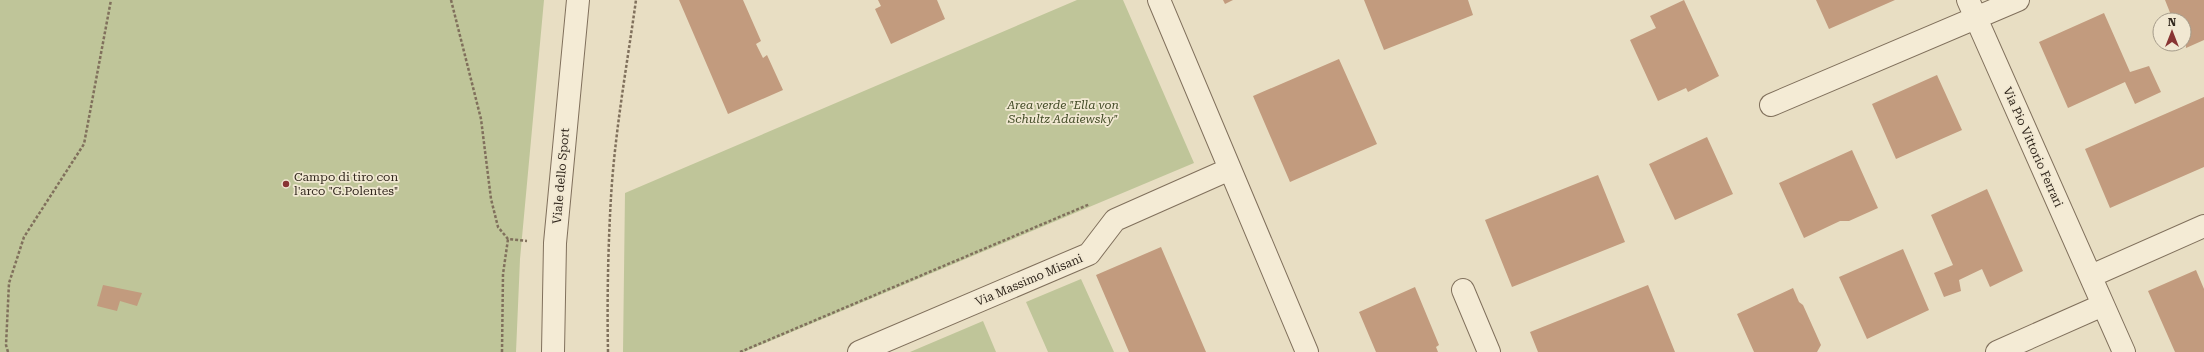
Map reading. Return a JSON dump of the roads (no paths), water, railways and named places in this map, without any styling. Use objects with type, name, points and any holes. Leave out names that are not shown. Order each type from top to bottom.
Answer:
[{"type":"street","name":"Viale dello Sport","points":[[553,352],[555,243],[578,0]]},
{"type":"street","points":[[1159,0],[1307,352]]},
{"type":"street","points":[[1771,105],[1972,9],[2018,0]]},
{"type":"street","name":"Via Pio Vittorio Ferrari","points":[[1972,9],[2124,352]]},
{"type":"street","name":"Via Massimo Misani","points":[[859,352],[1089,254],[1115,220],[1230,169]]},
{"type":"street","points":[[2091,276],[2204,226]]},
{"type":"street","points":[[1464,290],[1489,352]]},
{"type":"street","points":[[1997,352],[2103,305]]},
{"type":"place","name":"Campo di tiro con l'arco \"G.Polentes\"","points":[[286,184]]},
{"type":"park label","name":"Area verde \"Ella von Schultz Adaiewsky\"","points":[[1063,112]]}]
